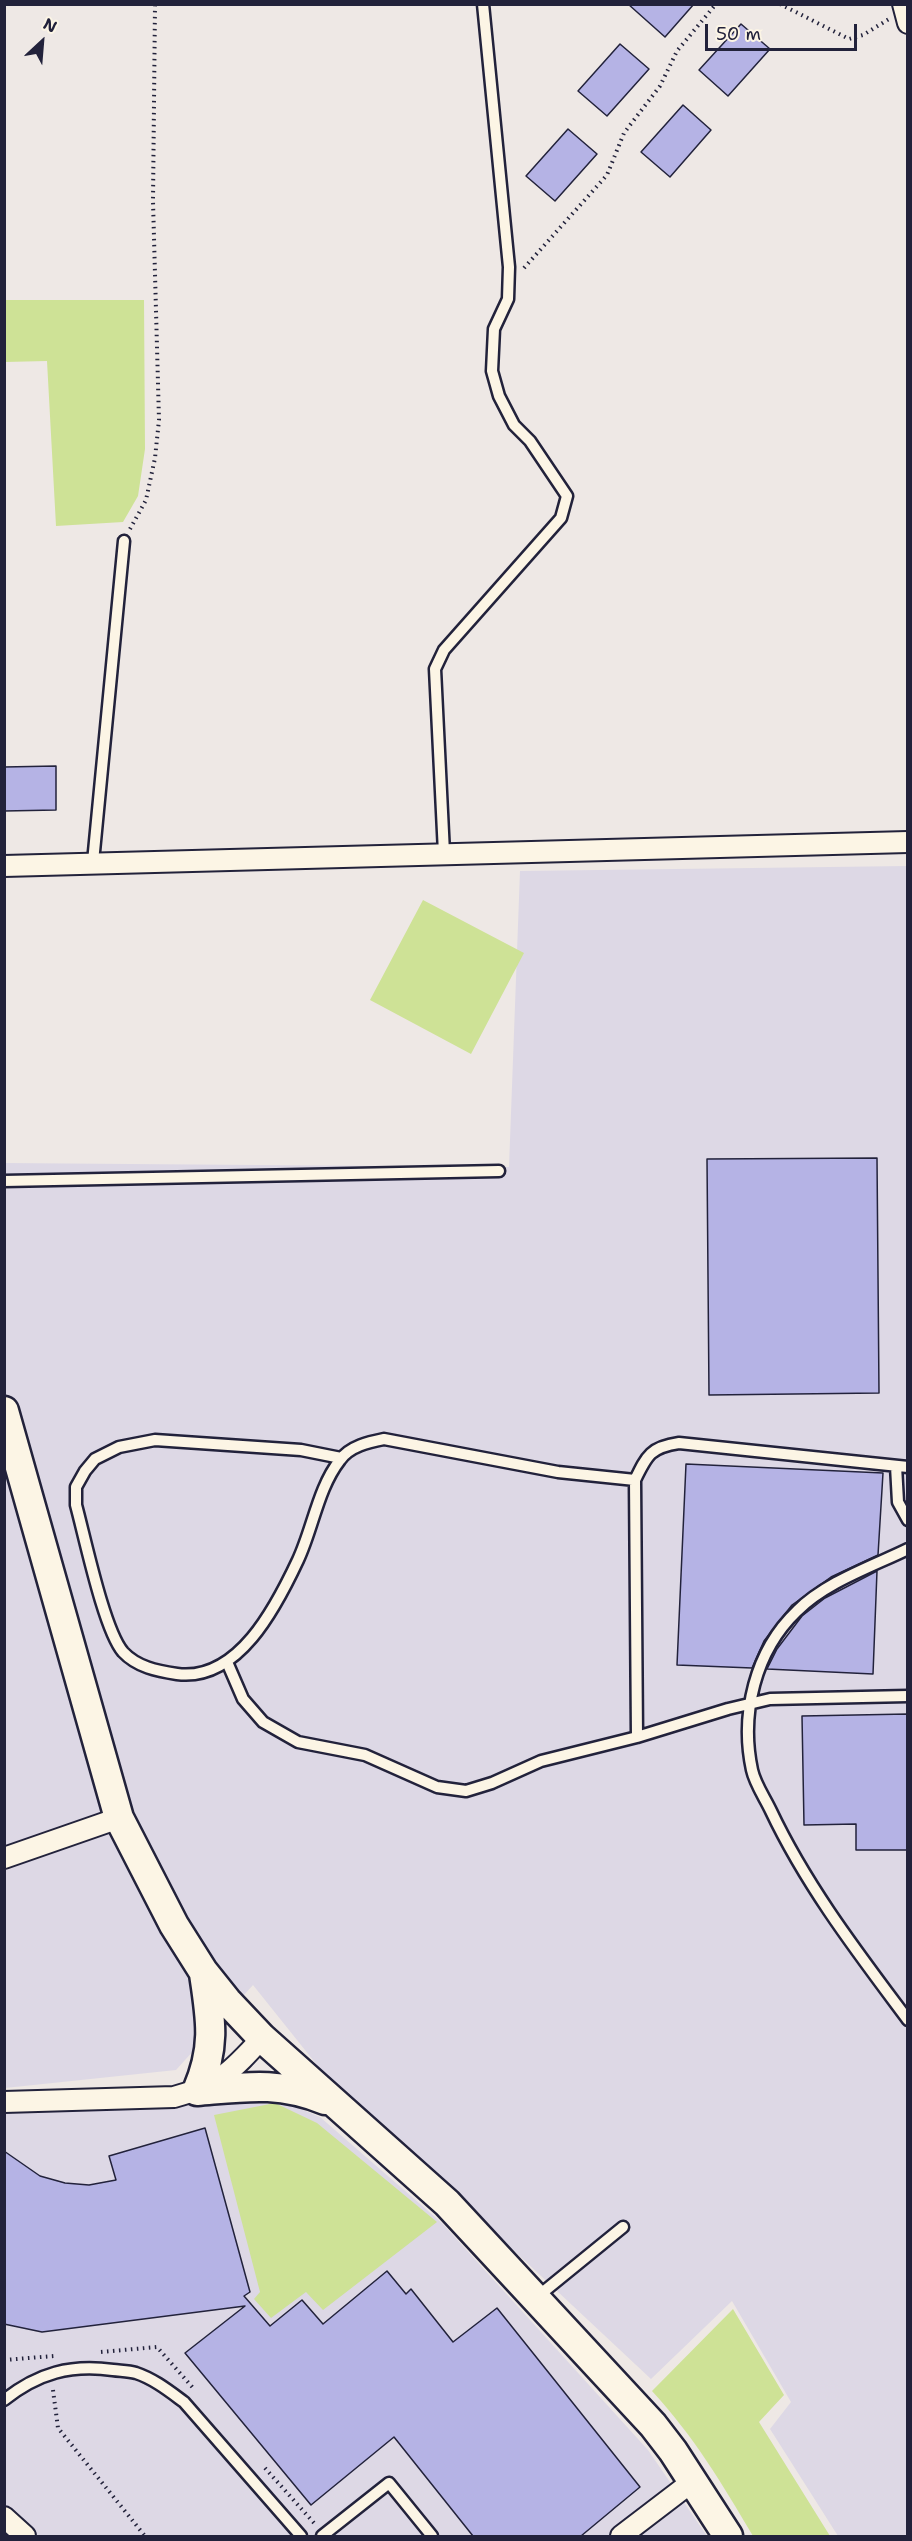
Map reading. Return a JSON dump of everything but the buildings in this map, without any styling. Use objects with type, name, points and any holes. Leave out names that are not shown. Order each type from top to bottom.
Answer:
[{"type":"street","points":[[4,866],[908,842]]},
{"type":"street","points":[[4,1411],[119,1818],[152,1884],[203,1971],[227,2001],[262,2038],[447,2203],[653,2425],[728,2536]]},
{"type":"street","points":[[4,1858],[119,1818]]},
{"type":"street","points":[[197,2091],[208,2062],[211,2042],[203,1971]]},
{"type":"street","points":[[197,2091],[219,2081],[235,2068],[262,2038]]},
{"type":"street","points":[[4,2102],[174,2097],[197,2091],[267,2085],[306,2092],[338,2106]]},
{"type":"street","points":[[621,2536],[693,2481]]},
{"type":"street","points":[[4,2517],[24,2536]]},
{"type":"lane","points":[[444,853],[435,669],[444,650],[561,518],[567,496],[530,441],[514,425],[499,396],[492,371],[494,329],[508,298],[509,285],[483,4]]},
{"type":"lane","points":[[93,862],[124,541]]},
{"type":"lane","points":[[4,1182],[499,1171]]},
{"type":"lane","points":[[341,1458],[300,1450],[155,1440],[119,1447],[96,1459],[85,1471],[76,1487],[76,1505],[108,1620],[115,1640],[124,1653],[142,1666],[161,1672],[184,1675],[205,1672],[227,1662],[250,1641],[272,1608],[298,1560],[328,1480],[341,1458],[361,1444],[384,1439],[558,1472],[635,1480]]},
{"type":"lane","points":[[637,1737],[635,1480],[648,1455],[662,1445],[679,1443],[908,1467]]},
{"type":"lane","points":[[896,1466],[898,1502],[908,1520]]},
{"type":"lane","points":[[908,1549],[847,1578],[813,1598],[797,1611],[770,1646],[753,1685],[749,1703],[748,1742],[752,1772],[780,1830],[827,1912],[908,2020]]},
{"type":"lane","points":[[227,1662],[243,1699],[263,1722],[298,1742],[365,1755],[437,1786],[466,1791],[492,1783],[541,1761],[637,1737],[749,1703],[770,1699],[908,1696]]},
{"type":"lane","points":[[534,2299],[623,2227]]},
{"type":"lane","points":[[4,2400],[38,2379],[64,2368],[95,2367],[136,2373],[161,2385],[184,2402],[301,2536]]},
{"type":"lane","points":[[322,2536],[389,2483],[432,2536]]},
{"type":"path","points":[[124,541],[146,500],[155,458],[159,420],[153,201],[155,4]]},
{"type":"path","points":[[509,285],[608,175],[624,133],[660,86],[677,51],[716,4]]},
{"type":"path","points":[[780,4],[849,39],[862,35],[905,13]]},
{"type":"path","points":[[47,2356],[58,2428],[145,2536]]},
{"type":"shaded area","points":[[907,866],[907,2536],[838,2536],[770,2429],[791,2402],[732,2301],[651,2379],[321,2070],[253,1985],[176,2070],[5,2088],[4,1163],[509,1167],[520,871]]},
{"type":"shaded area","points":[[177,2087],[277,2099],[320,2117],[442,2223],[648,2450],[707,2536],[5,2536],[5,2095]]},
{"type":"green space","points":[[4,300],[144,300],[145,449],[138,496],[123,522],[56,526],[47,361],[5,362]]},
{"type":"green space","points":[[423,900],[524,953],[471,1054],[370,1000]]},
{"type":"green space","points":[[275,2103],[317,2123],[437,2222],[323,2310],[306,2292],[271,2318],[254,2299],[260,2292],[214,2115]]},
{"type":"green space","points":[[733,2309],[784,2395],[759,2422],[830,2536],[753,2536],[694,2443],[652,2391]]}]
